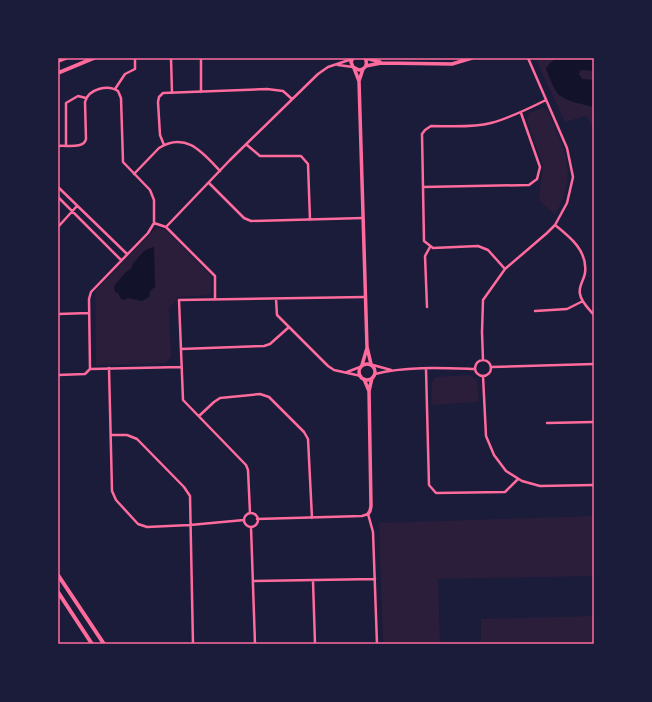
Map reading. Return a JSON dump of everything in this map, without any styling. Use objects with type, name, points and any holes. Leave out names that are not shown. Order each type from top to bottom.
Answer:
[{"type":"main road","points":[[58,61],[66,58]]},
{"type":"main road","points":[[59,73],[94,58]]},
{"type":"main road","points":[[58,575],[104,644]]},
{"type":"main road","points":[[58,592],[92,644]]},
{"type":"main road","points":[[58,598],[67,605]]},
{"type":"street","points":[[115,89],[125,74],[135,69],[135,58]]},
{"type":"street","points":[[171,58],[172,92]]},
{"type":"street","points":[[201,58],[201,92]]},
{"type":"street","points":[[365,58],[381,63],[452,64],[472,58]]},
{"type":"street","points":[[365,58],[367,62],[359,81],[365,298],[367,347],[376,374]]},
{"type":"street","points":[[483,360],[483,300],[505,269],[547,233],[555,224],[567,203],[573,177],[568,148],[528,58]]},
{"type":"street","points":[[166,227],[318,74],[353,59],[353,68],[359,81]]},
{"type":"street","points":[[336,65],[359,70],[381,63]]},
{"type":"street","points":[[58,146],[82,145],[86,141],[86,98],[90,93],[98,89],[115,89],[120,94],[123,162],[150,190],[154,200],[154,223],[148,233],[91,292],[89,299],[90,369]]},
{"type":"street","points":[[164,145],[160,135],[158,102],[159,97],[163,93],[267,89],[283,91],[292,99]]},
{"type":"street","points":[[66,146],[66,103],[78,96],[86,98]]},
{"type":"street","points":[[505,269],[488,250],[478,246],[433,248],[424,241],[422,134],[431,126],[492,123],[521,112],[546,100]]},
{"type":"street","points":[[423,187],[529,185],[537,179],[540,167],[521,112]]},
{"type":"street","points":[[134,174],[159,148],[164,145],[181,142],[191,144],[220,171]]},
{"type":"street","points":[[246,145],[260,156],[301,156],[308,164],[310,220]]},
{"type":"street","points":[[209,183],[244,218],[251,221],[363,218]]},
{"type":"street","points":[[58,187],[127,254]]},
{"type":"street","points":[[58,197],[121,260]]},
{"type":"street","points":[[58,227],[77,206]]},
{"type":"street","points":[[154,223],[166,227],[215,276],[216,299]]},
{"type":"street","points":[[555,224],[578,246],[584,258],[585,272],[579,290],[580,296],[594,315]]},
{"type":"street","points":[[427,307],[425,256],[430,246]]},
{"type":"street","points":[[250,513],[248,470],[246,465],[183,400],[179,300],[365,298]]},
{"type":"street","points":[[276,299],[277,315],[328,366],[334,370],[346,372],[369,380],[376,374],[392,370],[475,369]]},
{"type":"street","points":[[536,310],[567,309],[583,301]]},
{"type":"street","points":[[58,314],[89,313]]},
{"type":"street","points":[[181,349],[264,346],[270,344],[289,327]]},
{"type":"street","points":[[367,347],[359,372],[369,391]]},
{"type":"street","points":[[475,369],[476,364],[483,360],[488,361],[492,367]]},
{"type":"street","points":[[492,367],[594,364]]},
{"type":"street","points":[[346,372],[361,366],[372,365],[392,370]]},
{"type":"street","points":[[58,374],[85,374],[90,369],[181,367]]},
{"type":"street","points":[[475,369],[478,374],[483,376],[488,375],[492,370],[492,367]]},
{"type":"street","points":[[109,368],[112,491],[116,500],[138,524],[147,527],[244,520]]},
{"type":"street","points":[[426,369],[429,485],[436,493],[505,492],[518,479]]},
{"type":"street","points":[[483,376],[486,436],[494,455],[506,471],[518,479],[540,486],[594,485]]},
{"type":"street","points":[[372,378],[369,391],[371,506],[368,514],[373,532],[377,644]]},
{"type":"street","points":[[199,416],[220,398],[260,394],[269,397],[304,432],[308,439],[312,518]]},
{"type":"street","points":[[547,423],[594,422]]},
{"type":"street","points":[[110,435],[127,435],[136,439],[184,486],[190,496],[193,644]]},
{"type":"street","points":[[250,513],[255,515],[257,519]]},
{"type":"street","points":[[244,520],[246,515],[250,513]]},
{"type":"street","points":[[257,519],[362,516],[368,514]]},
{"type":"street","points":[[251,527],[256,524],[257,519]]},
{"type":"street","points":[[244,520],[246,525],[251,527]]},
{"type":"street","points":[[251,527],[255,644]]},
{"type":"street","points":[[253,581],[313,581],[375,578]]},
{"type":"street","points":[[313,581],[315,644]]},
{"type":"shaded area","points":[[535,58],[594,58],[594,130],[586,116],[565,122]]},
{"type":"shaded area","points":[[557,58],[594,58],[594,71],[583,70],[580,71],[579,74],[582,79],[594,80],[594,107],[570,101],[558,94],[551,82],[546,68]]},
{"type":"shaded area","points":[[542,108],[547,110],[564,150],[567,162],[568,174],[566,186],[562,200],[555,215],[539,200],[543,166],[527,120],[529,113]]},
{"type":"shaded area","points":[[156,228],[165,229],[212,277],[211,295],[179,297],[169,308],[171,357],[166,363],[96,365],[95,291]]},
{"type":"shaded area","points":[[154,247],[155,287],[150,291],[149,297],[142,301],[128,298],[124,300],[121,299],[118,293],[115,292],[114,286],[126,272],[132,268],[132,265],[142,254]]},
{"type":"shaded area","points":[[470,375],[477,380],[479,402],[431,405],[432,382],[435,377]]},
{"type":"shaded area","points":[[594,516],[594,576],[438,579],[440,644],[383,644],[379,523]]},
{"type":"shaded area","points":[[594,616],[594,644],[481,644],[481,619]]}]
